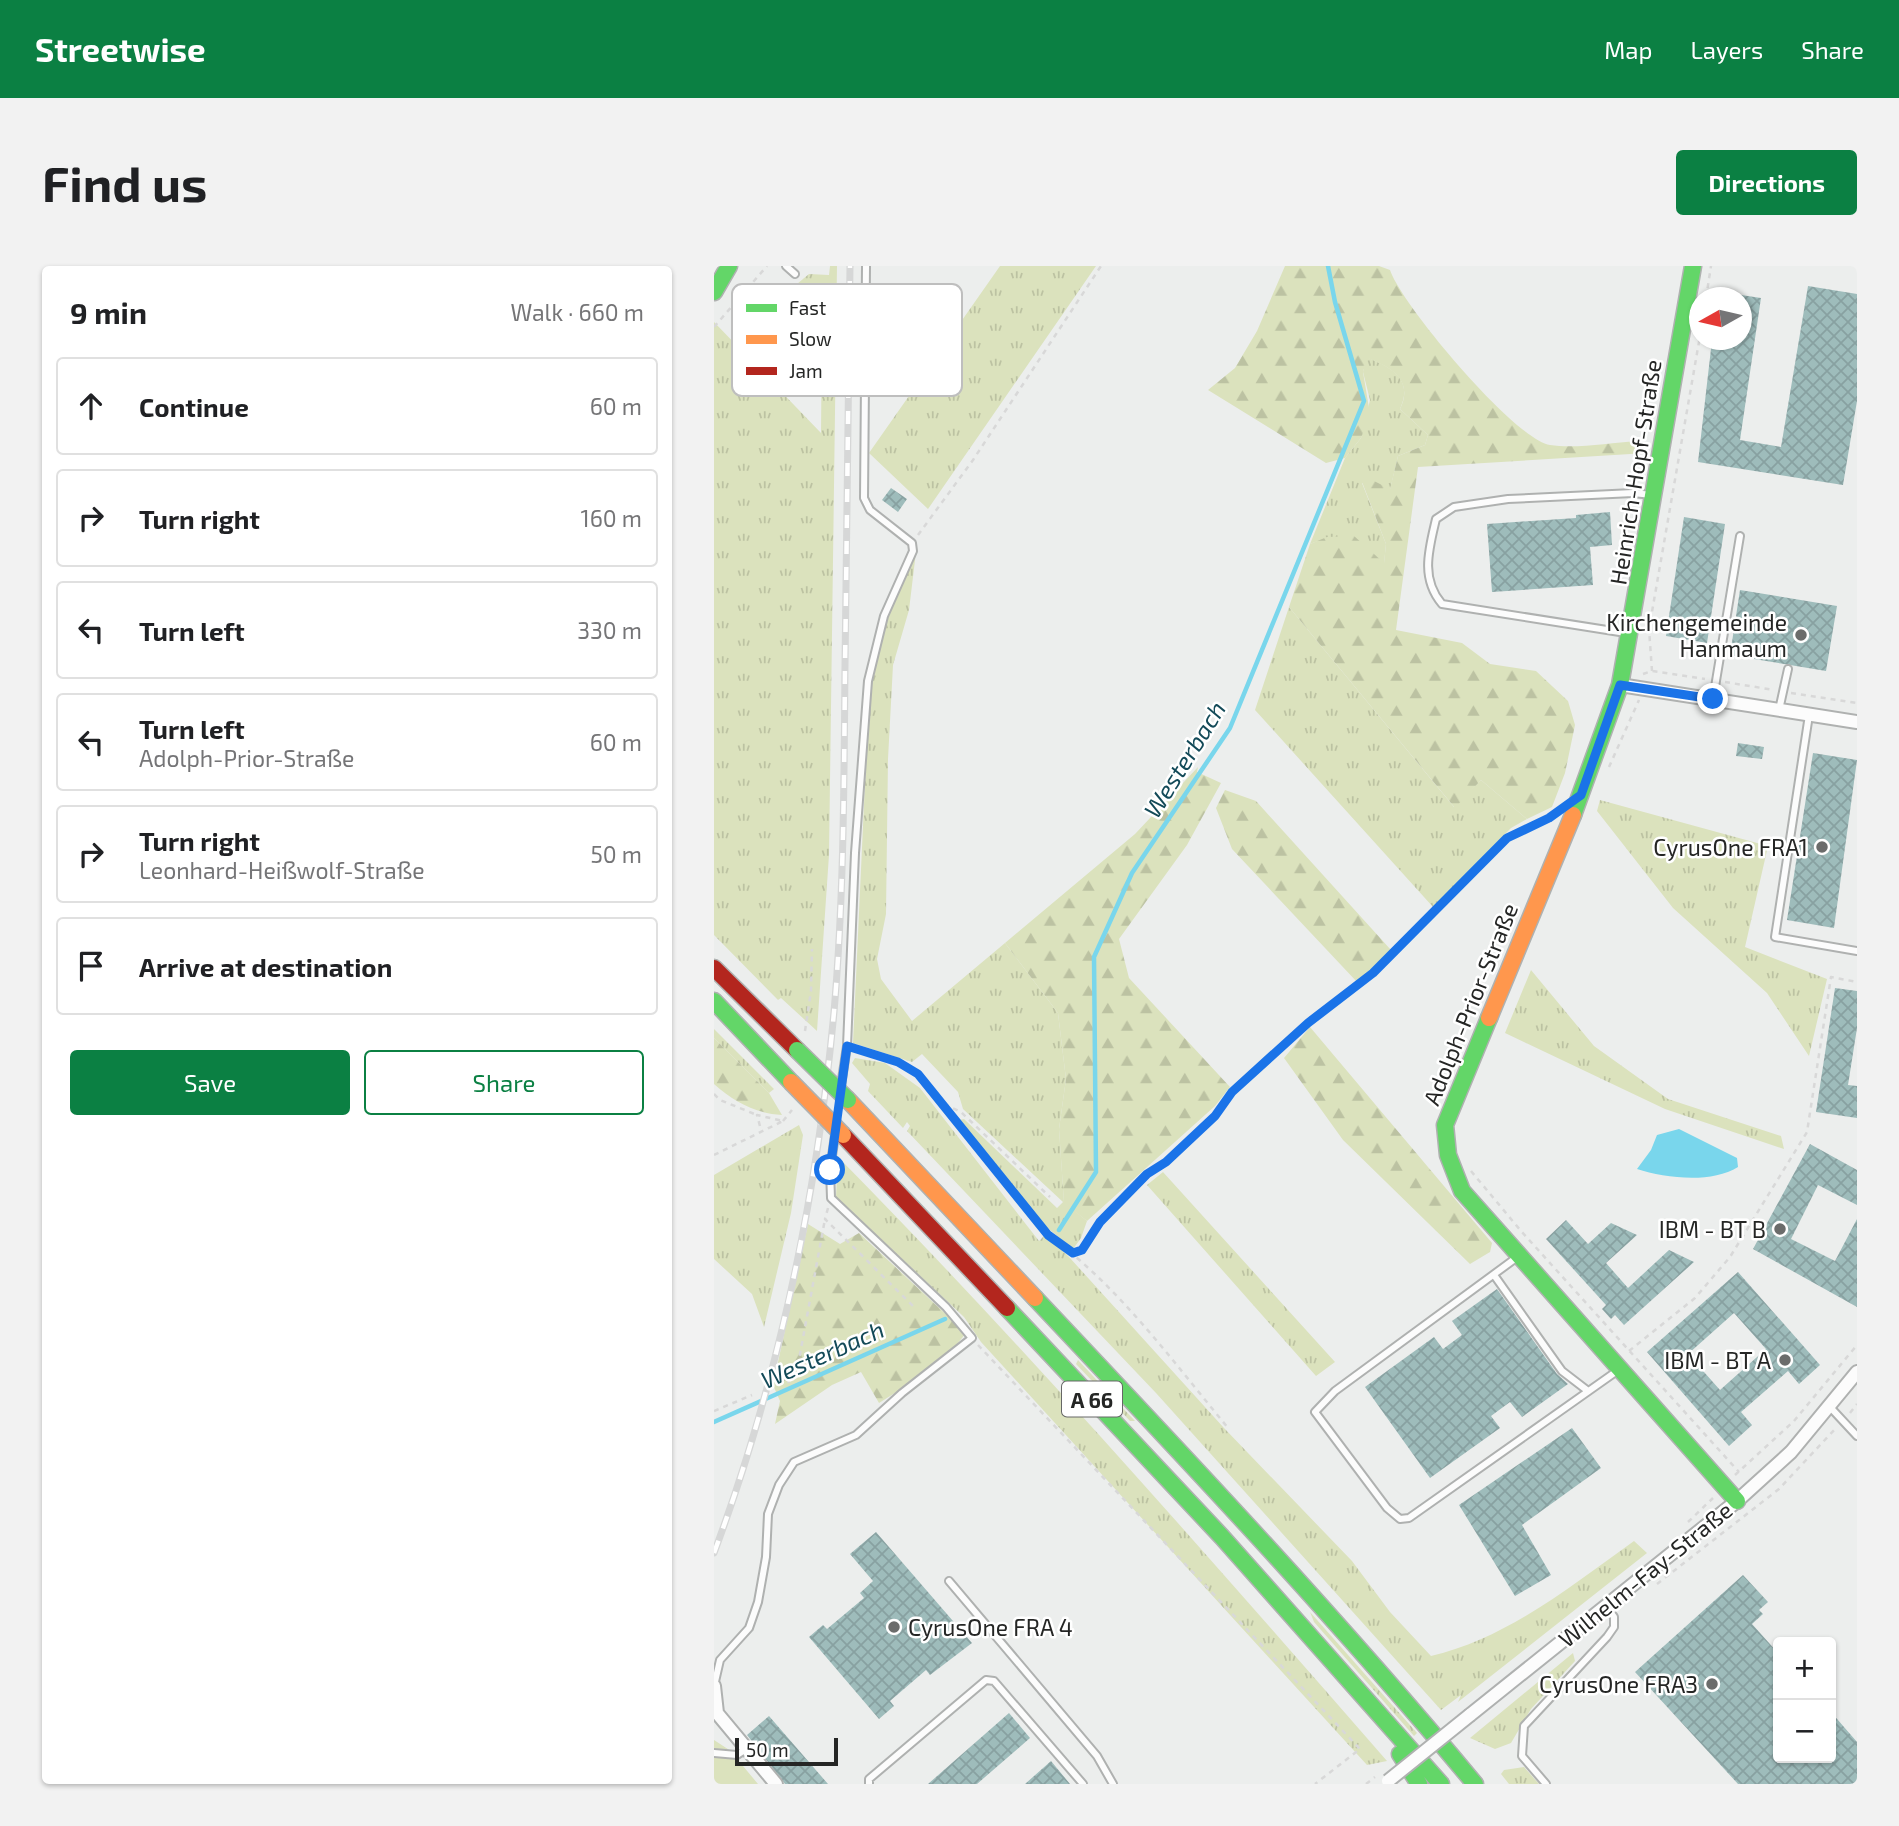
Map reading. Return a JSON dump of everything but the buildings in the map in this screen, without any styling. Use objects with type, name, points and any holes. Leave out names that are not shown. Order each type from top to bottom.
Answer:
[{"type":"main road","points":[[714,292],[729,266]]},
{"type":"main road","name":"Heinrich-Hopf-Straße","points":[[1620,685],[1631,635],[1693,266]]},
{"type":"main road","name":"Adolph-Prior-Straße","points":[[1620,685],[1581,795],[1445,1125],[1445,1146],[1449,1165],[1467,1200],[1520,1255],[1737,1501]]},
{"type":"main road","name":"A 66","points":[[714,968],[797,1050],[1164,1433],[1458,1760],[1483,1784]]},
{"type":"main road","name":"A 66","points":[[714,1001],[843,1135],[1338,1665],[1441,1784]]},
{"type":"main road","points":[[1338,1665],[1419,1784]]},
{"type":"main road","name":"A 66","points":[[1458,1760],[1475,1784]]},
{"type":"street","points":[[1620,685],[1857,722]]},
{"type":"street","name":"Wilhelm-Fay-Straße","points":[[1384,1779],[1470,1715],[1737,1501],[1791,1452],[1857,1372]]},
{"type":"street","points":[[714,1686],[717,1713],[775,1784]]},
{"type":"lane","points":[[786,266],[795,274]]},
{"type":"lane","points":[[866,266],[866,284]]},
{"type":"lane","points":[[844,1100],[855,853],[868,681],[884,616],[914,551],[912,543],[870,510],[864,498],[865,396]]},
{"type":"lane","points":[[1631,635],[1442,604],[1430,583],[1428,555],[1436,519],[1454,507],[1508,499],[1633,493],[1654,496]]},
{"type":"lane","points":[[1713,699],[1740,536]]},
{"type":"lane","points":[[1779,710],[1788,669]]},
{"type":"lane","points":[[1809,715],[1775,937],[1857,951]]},
{"type":"lane","points":[[714,1686],[720,1660],[750,1628],[766,1557],[768,1514],[779,1485],[794,1462],[856,1435],[902,1393],[972,1338],[946,1307],[831,1198],[830,1170],[837,1115]]},
{"type":"lane","points":[[1520,1255],[1335,1391],[1315,1412],[1387,1508],[1400,1519],[1409,1518],[1588,1391],[1616,1367]]},
{"type":"lane","points":[[1494,1275],[1563,1371],[1588,1391]]},
{"type":"lane","points":[[1830,1407],[1857,1436]]},
{"type":"lane","points":[[949,1581],[1097,1756],[1113,1784]]},
{"type":"lane","points":[[1545,1784],[1522,1756],[1524,1726],[1614,1627],[1615,1617],[1605,1605]]},
{"type":"lane","points":[[869,1784],[869,1779],[986,1680],[994,1681],[1083,1784]]},
{"type":"lane","points":[[714,1753],[737,1755],[746,1749]]},
{"type":"path","points":[[751,284],[767,266]]},
{"type":"path","points":[[912,543],[973,460],[1101,266]]},
{"type":"path","points":[[1708,287],[1712,266]]},
{"type":"path","points":[[714,327],[732,306]]},
{"type":"path","points":[[1652,671],[1649,629],[1697,350]]},
{"type":"path","points":[[1620,685],[1652,671],[1857,703]]},
{"type":"path","points":[[1606,774],[1643,688]]},
{"type":"path","points":[[1073,1253],[1082,1250],[1100,1222],[1147,1174],[1166,1162],[1215,1116],[1232,1092],[1308,1023],[1373,973],[1507,838],[1560,810]]},
{"type":"path","points":[[811,991],[812,949]]},
{"type":"path","points":[[1616,1367],[1629,1351],[1695,1298],[1730,1257],[1775,1186],[1807,1132],[1831,977],[1857,982]]},
{"type":"path","points":[[847,1046],[898,1062],[918,1074],[1048,1235],[1073,1253],[1119,1300],[1229,1429]]},
{"type":"path","points":[[714,1094],[720,1100],[757,1115],[783,1121],[714,1154]]},
{"type":"path","points":[[941,1102],[961,1112],[1050,1197]]},
{"type":"path","points":[[757,1115],[761,1130]]},
{"type":"path","points":[[1469,1169],[1739,1472]]},
{"type":"path","points":[[788,1383],[801,1354],[831,1198]]},
{"type":"path","points":[[825,1219],[916,1308]]},
{"type":"path","points":[[972,1338],[1360,1749],[1315,1784]]},
{"type":"path","points":[[1685,1525],[1794,1421],[1857,1345]]},
{"type":"path","points":[[714,1411],[752,1395]]},
{"type":"path","points":[[1366,1784],[1384,1779]]},
{"type":"green space","points":[[830,266],[837,266],[837,284],[797,284],[809,274],[829,275]]},
{"type":"green space","points":[[1000,266],[1096,266],[928,509],[869,453],[909,396],[962,396],[962,320]]},
{"type":"green space","points":[[1285,266],[1379,266],[1390,270],[1415,311],[1461,368],[1512,420],[1534,437],[1550,445],[1560,446],[1636,441],[1647,453],[1418,467],[1396,630],[1462,643],[1490,664],[1536,671],[1568,701],[1575,725],[1565,773],[1552,807],[1527,819],[1481,780],[1455,808],[1289,607],[1310,544],[1327,537],[1354,536],[1384,563],[1386,544],[1362,482],[1372,480],[1390,489],[1398,456],[1425,445],[1428,435],[1400,409],[1404,390],[1398,376],[1392,370],[1367,358],[1363,372],[1370,414],[1361,438],[1345,458],[1326,463],[1208,390],[1235,368],[1257,331]]},
{"type":"green space","points":[[714,322],[732,341],[732,396],[785,396],[821,433],[821,396],[835,396],[829,855],[817,1031],[781,998],[778,1000],[714,935]]},
{"type":"green space","points":[[1366,357],[1384,365],[1398,376],[1404,390],[1400,409],[1428,435],[1425,445],[1398,456],[1390,490],[1362,483],[1386,544],[1384,564],[1368,550],[1350,542],[1331,539],[1310,544],[1345,458],[1361,438],[1370,400],[1363,372]]},
{"type":"green space","points":[[916,552],[909,610],[893,665],[888,759],[886,914],[877,959],[881,979],[912,1021],[1005,943],[1058,1013],[1066,1079],[1059,1129],[1064,1202],[1087,1221],[1081,1238],[1073,1249],[1044,1225],[959,1120],[964,1119],[1057,1208],[1063,1202],[963,1109],[958,1092],[922,1054],[912,1062],[853,1043],[869,696],[884,623]]},
{"type":"green space","points":[[1289,607],[1454,807],[1481,780],[1527,819],[1511,828],[1433,907],[1255,710]]},
{"type":"green space","points":[[1198,767],[1197,772],[1221,783],[1187,845],[1119,939],[1129,978],[1230,1087],[1215,1106],[1087,1221],[1064,1203],[1059,1129],[1066,1079],[1058,1013],[1005,943],[1135,834]]},
{"type":"green space","points":[[1225,790],[1256,801],[1391,950],[1357,982],[1232,849],[1216,808]]},
{"type":"green space","points":[[1600,800],[1768,846],[1745,947],[1827,979],[1809,1056],[1767,993],[1673,908],[1597,811]]},
{"type":"green space","points":[[1531,970],[1594,1046],[1668,1099],[1781,1136],[1784,1149],[1665,1109],[1505,1033]]},
{"type":"green space","points":[[1310,1027],[1492,1243],[1490,1252],[1470,1264],[1343,1140],[1284,1058]]},
{"type":"green space","points":[[714,1029],[774,1089],[769,1093],[714,1038]]},
{"type":"green space","points":[[714,1038],[769,1093],[782,1115],[745,1106],[714,1084]]},
{"type":"green space","points":[[855,1058],[885,1063],[920,1088],[1039,1241],[1046,1234],[1070,1258],[1224,1428],[1352,1561],[1390,1612],[1431,1656],[1459,1648],[1512,1624],[1538,1609],[1634,1541],[1647,1553],[1458,1702],[1461,1695],[1441,1710],[1156,1393],[907,1131],[910,1126],[907,1122],[903,1128],[868,1091],[870,1084],[852,1063]]},
{"type":"green space","points":[[799,1125],[803,1135],[791,1213],[764,1327],[752,1294],[714,1259],[714,1175]]},
{"type":"green space","points":[[838,1157],[1048,1379],[1387,1761],[1367,1765],[981,1342],[964,1317],[836,1197]]},
{"type":"green space","points":[[1163,1172],[1335,1362],[1316,1376],[1147,1185]]},
{"type":"green space","points":[[808,1224],[840,1244],[859,1233],[966,1333],[941,1364],[879,1403],[861,1372],[832,1385],[775,1424],[780,1401],[773,1385]]},
{"type":"green space","points":[[1078,1360],[1135,1421],[1130,1421],[1076,1364]]},
{"type":"green space","points":[[1310,1612],[1417,1733],[1414,1736],[1314,1622]]},
{"type":"green space","points":[[1573,1653],[1575,1661],[1531,1709],[1511,1743],[1495,1749],[1470,1738]]},
{"type":"green space","points":[[714,1740],[737,1755],[738,1760],[758,1784],[714,1784]]},
{"type":"green space","points":[[1524,1767],[1539,1784],[1509,1784],[1501,1774],[1504,1770]]},
{"type":"water","points":[[1679,1129],[1737,1158],[1738,1167],[1715,1176],[1688,1178],[1637,1169],[1651,1150],[1657,1135]]},
{"type":"waterway","name":"Westerbach","points":[[1059,1230],[1096,1172],[1094,957],[1132,873],[1230,728],[1364,401],[1335,302],[1328,266]]},
{"type":"waterway","name":"Westerbach","points":[[714,1422],[945,1319]]},
{"type":"railway","points":[[850,266],[850,284]]},
{"type":"railway","points":[[714,1553],[737,1488],[776,1354],[805,1218],[827,1081],[840,925],[843,838],[848,396]]},
{"type":"traffic: fast","points":[[714,292],[729,266]]},
{"type":"traffic: fast","points":[[1573,815],[1620,685],[1693,266]]},
{"type":"traffic: fast","points":[[714,1001],[791,1082]]},
{"type":"traffic: fast","points":[[1489,1018],[1445,1125],[1448,1155],[1462,1191],[1737,1501]]},
{"type":"traffic: fast","points":[[797,1050],[848,1100]]},
{"type":"traffic: fast","points":[[1035,1298],[1314,1598],[1475,1784]]},
{"type":"traffic: fast","points":[[1007,1308],[1222,1537],[1441,1784]]},
{"type":"traffic: fast","points":[[1400,1754],[1419,1784]]},
{"type":"traffic: slow","points":[[1489,1018],[1573,815]]},
{"type":"traffic: slow","points":[[791,1082],[843,1135]]},
{"type":"traffic: slow","points":[[848,1100],[1035,1298]]},
{"type":"traffic: jam","points":[[714,968],[797,1050]]},
{"type":"traffic: jam","points":[[843,1135],[1007,1308]]},
{"type":"place","name":"Kirchengemeinde Hanmaum","points":[[1801,635]]},
{"type":"place","name":"CyrusOne FRA1","points":[[1822,847]]},
{"type":"place","name":"IBM - BT B","points":[[1780,1229]]},
{"type":"place","name":"IBM - BT A","points":[[1785,1360]]},
{"type":"place","name":"CyrusOne FRA 4","points":[[894,1627]]},
{"type":"place","name":"CyrusOne FRA3","points":[[1712,1684]]},
{"type":"route","points":[[830,1170],[847,1046],[898,1062],[918,1074],[1048,1235],[1073,1253],[1082,1250],[1100,1222],[1147,1174],[1166,1162],[1215,1116],[1232,1092],[1308,1023],[1373,973],[1507,838],[1549,818],[1581,795],[1620,685],[1713,699]]}]
